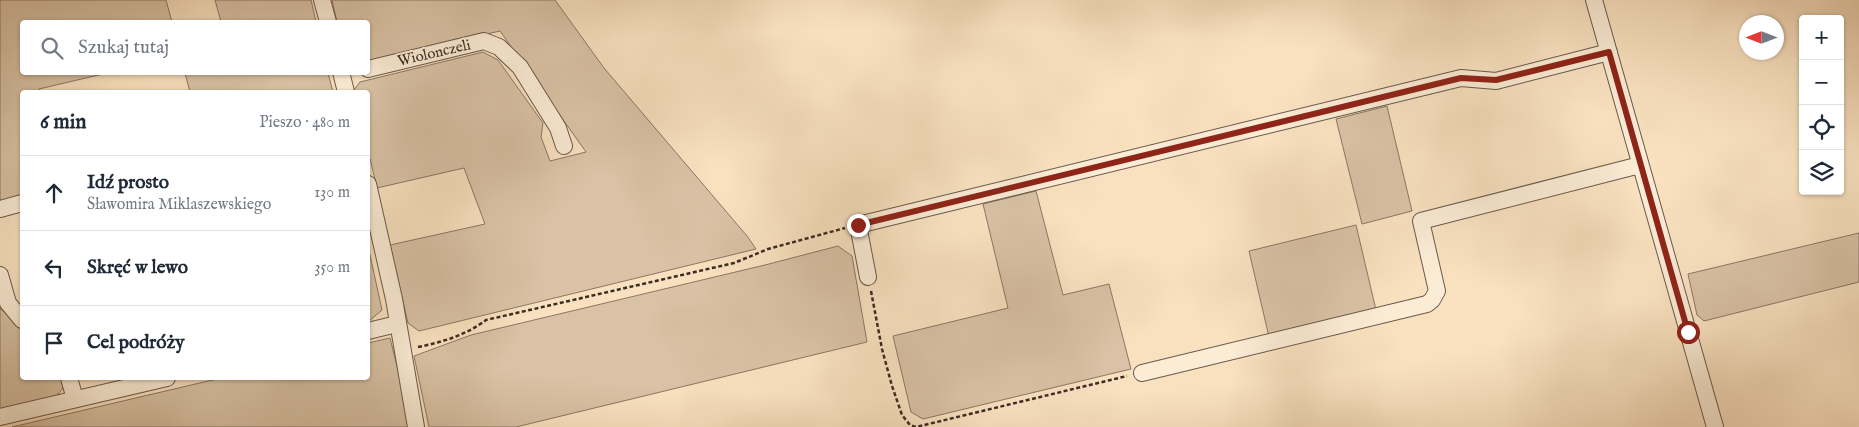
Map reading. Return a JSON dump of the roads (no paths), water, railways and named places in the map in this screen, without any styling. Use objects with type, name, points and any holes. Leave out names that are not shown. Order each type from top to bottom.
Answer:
[{"type":"street","points":[[322,0],[327,20]]},
{"type":"street","points":[[1594,0],[1714,427]]},
{"type":"street","name":"Wiolonczeli","points":[[370,69],[484,41],[499,46],[520,67],[558,128],[564,146]]},
{"type":"street","points":[[868,277],[858,225],[1461,78],[1496,80],[1609,52]]},
{"type":"street","points":[[345,75],[346,90]]},
{"type":"street","points":[[1142,373],[1427,304],[1432,300],[1437,291],[1421,221],[1640,165]]},
{"type":"street","points":[[370,193],[394,299],[416,427]]},
{"type":"street","points":[[0,209],[20,204]]},
{"type":"street","points":[[0,275],[8,304],[20,318]]},
{"type":"street","points":[[370,331],[397,324]]},
{"type":"street","points":[[70,380],[75,399]]},
{"type":"street","points":[[0,418],[158,380]]}]
